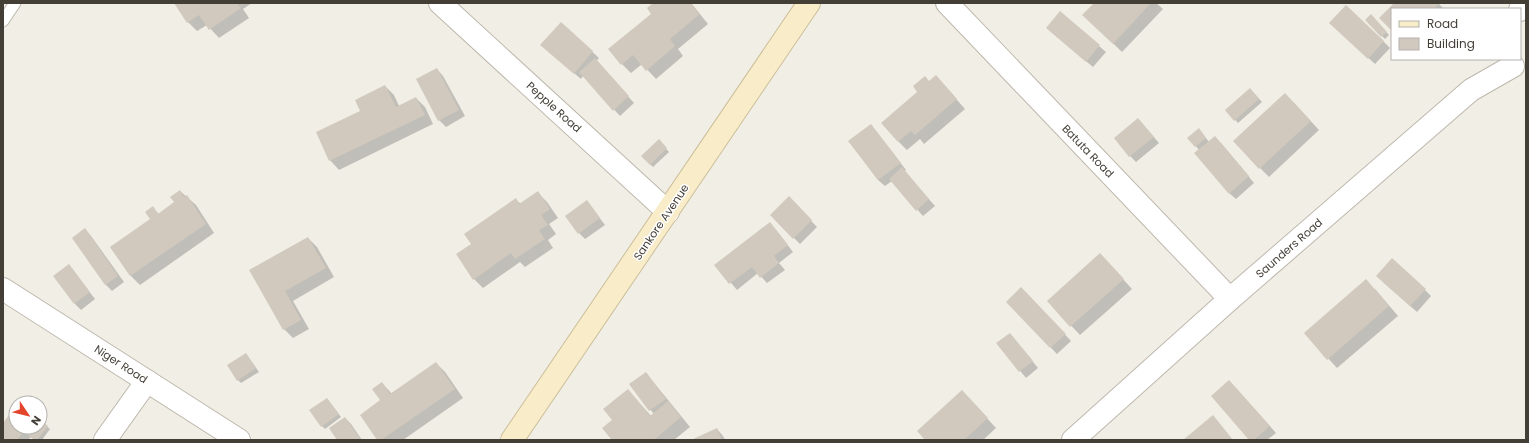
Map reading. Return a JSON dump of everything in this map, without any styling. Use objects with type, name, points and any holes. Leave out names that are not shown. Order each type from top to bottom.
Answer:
[{"type":"street","name":"Pepple Road","points":[[440,3],[668,212]]},
{"type":"street","name":"Sankore Avenue","points":[[512,440],[809,3]]},
{"type":"street","name":"Batuta Road","points":[[947,3],[1230,299]]},
{"type":"street","name":"Saunders Road","points":[[1073,440],[1230,299],[1471,90],[1516,66]]},
{"type":"street","name":"Niger Road","points":[[3,289],[239,440]]},
{"type":"street","points":[[105,440],[147,381]]},
{"type":"lane","points":[[3,21],[14,3]]},
{"type":"building","points":[[174,3],[237,3],[241,8],[209,30],[199,15],[187,23]]},
{"type":"building","points":[[653,3],[691,3],[700,14],[670,39],[675,46],[646,71],[633,55],[621,65],[608,49],[651,14],[647,8]]},
{"type":"building","points":[[1094,3],[1151,3],[1113,44],[1082,15]]},
{"type":"building","points":[[1394,3],[1440,3],[1435,8],[1391,8],[1391,30],[1379,18]]},
{"type":"building","points":[[1346,5],[1384,41],[1368,59],[1329,23]]},
{"type":"building","points":[[1060,11],[1100,45],[1086,62],[1046,28]]},
{"type":"building","points":[[1371,14],[1387,32],[1381,37],[1365,20]]},
{"type":"building","points":[[561,22],[593,51],[574,74],[540,45]]},
{"type":"building","points":[[595,58],[629,96],[613,111],[579,72]]},
{"type":"building","points":[[437,68],[459,110],[438,121],[416,79]]},
{"type":"building","points":[[936,75],[957,99],[915,135],[911,131],[898,142],[881,123],[917,92],[913,86],[925,76],[929,81]]},
{"type":"building","points":[[385,85],[396,107],[416,97],[425,115],[329,161],[316,132],[360,111],[355,100]]},
{"type":"building","points":[[1250,88],[1259,99],[1234,121],[1225,110]]},
{"type":"building","points":[[1285,93],[1311,121],[1259,169],[1233,141]]},
{"type":"building","points":[[1138,118],[1154,137],[1129,157],[1114,138]]},
{"type":"building","points":[[871,124],[901,163],[878,180],[848,141]]},
{"type":"building","points":[[1199,128],[1206,138],[1195,147],[1187,138]]},
{"type":"building","points":[[1215,136],[1249,176],[1229,194],[1194,153]]},
{"type":"building","points":[[659,139],[667,148],[650,165],[641,156]]},
{"type":"building","points":[[902,167],[929,199],[916,211],[889,179]]},
{"type":"building","points":[[180,190],[184,197],[187,195],[206,224],[130,276],[110,247],[150,219],[145,212],[153,206],[158,214],[174,202],[170,197]]},
{"type":"building","points":[[538,191],[550,209],[541,215],[548,225],[539,230],[545,239],[515,259],[511,253],[473,280],[456,254],[471,244],[464,234],[516,198],[519,204]]},
{"type":"building","points":[[789,196],[812,220],[793,239],[770,215]]},
{"type":"building","points":[[587,200],[600,218],[578,234],[565,216]]},
{"type":"building","points":[[770,222],[788,245],[774,256],[779,263],[760,278],[752,267],[729,284],[714,265]]},
{"type":"building","points":[[85,228],[118,276],[105,285],[72,238]]},
{"type":"building","points":[[308,237],[326,268],[285,291],[301,320],[283,330],[249,270]]},
{"type":"building","points":[[1100,253],[1124,279],[1070,327],[1047,301]]},
{"type":"building","points":[[1392,258],[1426,289],[1410,306],[1376,276]]},
{"type":"building","points":[[69,264],[90,292],[74,304],[53,276]]},
{"type":"building","points":[[1366,279],[1389,306],[1327,360],[1304,333]]},
{"type":"building","points":[[1021,287],[1066,334],[1050,348],[1006,302]]},
{"type":"building","points":[[1010,333],[1033,361],[1019,372],[996,343]]},
{"type":"building","points":[[246,353],[256,368],[237,381],[227,365]]},
{"type":"building","points":[[436,362],[455,389],[381,440],[377,440],[360,415],[380,400],[372,389],[382,382],[390,394]]},
{"type":"building","points":[[646,372],[666,399],[649,411],[629,384]]},
{"type":"building","points":[[1229,380],[1270,426],[1254,440],[1249,440],[1211,396]]},
{"type":"building","points":[[628,389],[650,416],[668,401],[681,417],[654,440],[610,440],[611,439],[602,428],[612,420],[603,409]]},
{"type":"building","points":[[962,390],[988,418],[964,440],[925,440],[917,431]]},
{"type":"building","points":[[327,398],[339,414],[321,427],[309,410]]},
{"type":"building","points":[[1213,415],[1233,440],[1183,440]]},
{"type":"building","points":[[8,416],[8,435],[21,435],[17,440],[3,440],[3,423]]},
{"type":"building","points":[[345,417],[361,440],[337,440],[329,428]]},
{"type":"building","points":[[717,428],[722,440],[691,440]]},
{"type":"building","points":[[28,435],[41,435],[37,440],[34,440]]}]
